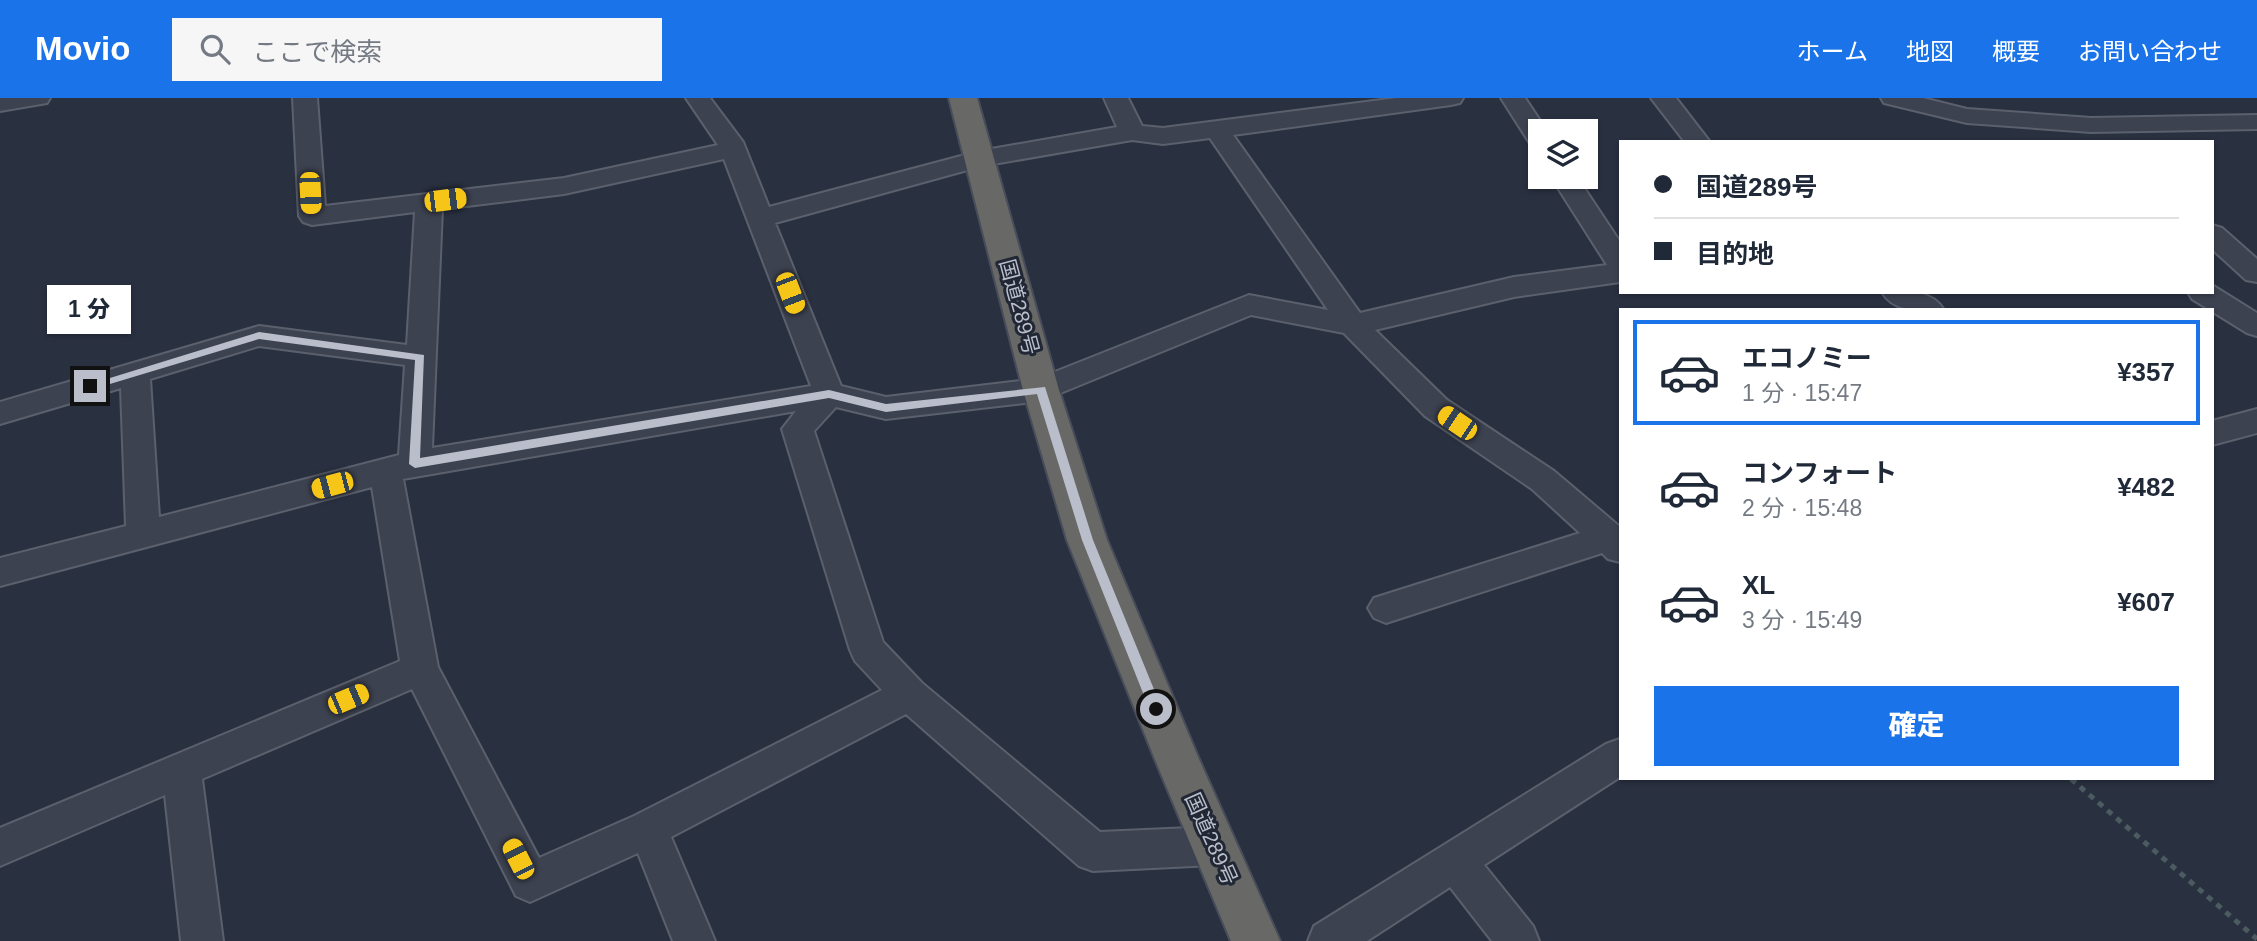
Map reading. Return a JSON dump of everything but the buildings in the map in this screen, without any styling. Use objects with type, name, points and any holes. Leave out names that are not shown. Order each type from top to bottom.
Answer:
[{"type":"highway","name":"国道289号","points":[[963,98],[1041,390],[1087,540],[1213,846],[1256,941]]},
{"type":"street","points":[[0,104],[38,98]]},
{"type":"street","points":[[305,98],[312,216],[564,186],[733,149]]},
{"type":"street","points":[[698,98],[733,149],[829,394]]},
{"type":"street","points":[[1116,98],[1132,132]]},
{"type":"street","points":[[760,218],[980,159],[1132,132],[1163,136],[1451,98]]},
{"type":"street","points":[[1513,98],[1528,121]]},
{"type":"street","points":[[1663,98],[1696,140]]},
{"type":"street","points":[[1893,98],[1967,116],[2100,133],[2257,122]]},
{"type":"street","points":[[1217,130],[1353,325],[1436,408],[1543,480],[1615,543]]},
{"type":"street","points":[[1572,189],[1619,261]]},
{"type":"street","points":[[429,202],[421,357],[400,467],[419,669],[530,882],[648,829],[909,694]]},
{"type":"street","points":[[2214,236],[2257,273]]},
{"type":"street","points":[[0,572],[400,467],[829,394],[886,408],[1041,390],[1249,305],[1353,325],[1514,287],[1619,273]]},
{"type":"street","points":[[2214,279],[2257,273]]},
{"type":"street","points":[[1900,294],[1926,308]]},
{"type":"street","points":[[2205,294],[2257,326]]},
{"type":"street","points":[[0,413],[259,336],[421,357]]},
{"type":"street","points":[[135,373],[143,535]]},
{"type":"street","points":[[829,394],[798,429],[868,650],[909,694],[1093,852],[1213,846]]},
{"type":"street","points":[[2214,432],[2257,421]]},
{"type":"street","points":[[1385,608],[1615,543]]},
{"type":"street","points":[[0,847],[419,669]]},
{"type":"street","points":[[1329,941],[1619,757]]},
{"type":"street","points":[[182,771],[202,941]]},
{"type":"street","points":[[648,829],[694,941]]},
{"type":"street","points":[[1454,860],[1518,941]]},
{"type":"path","points":[[2072,780],[2257,939]]},
{"type":"route","points":[[90,386],[259,336],[421,357],[415,464],[829,394],[886,408],[1041,390],[1087,540],[1156,709]]}]
